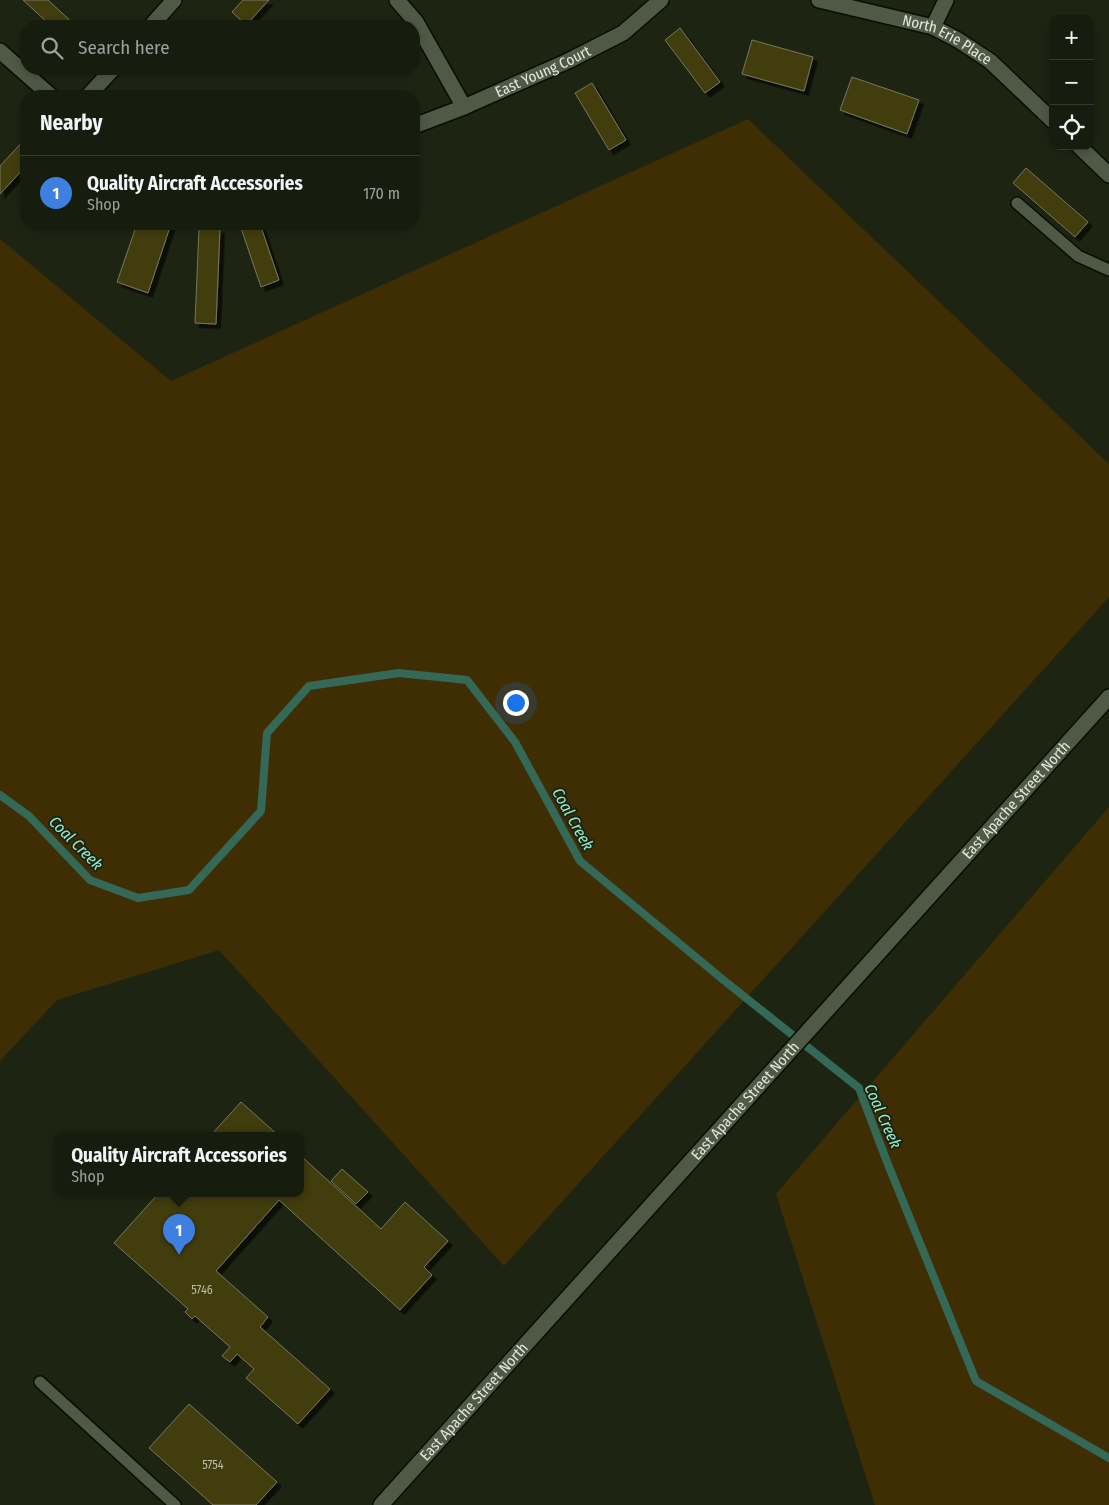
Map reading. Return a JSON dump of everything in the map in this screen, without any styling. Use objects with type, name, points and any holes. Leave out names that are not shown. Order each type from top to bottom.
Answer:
[{"type":"main road","points":[[156,20],[174,0]]},
{"type":"main road","points":[[397,0],[414,20]]},
{"type":"main road","name":"East Young Court","points":[[420,124],[464,107],[568,61],[623,34],[661,0]]},
{"type":"main road","name":"North Erie Place","points":[[819,0],[933,27],[990,61],[1049,118]]},
{"type":"main road","points":[[933,27],[946,0]]},
{"type":"main road","points":[[420,29],[464,107]]},
{"type":"main road","points":[[0,51],[20,69]]},
{"type":"main road","points":[[27,75],[44,90]]},
{"type":"main road","points":[[94,90],[107,75]]},
{"type":"main road","points":[[1085,150],[1106,165]]},
{"type":"main road","name":"East Apache Street North","points":[[381,1505],[1109,697]]},
{"type":"lane","points":[[1017,203],[1078,256],[1109,270]]},
{"type":"lane","points":[[40,1382],[175,1505]]},
{"type":"shaded area","points":[[748,119],[1109,464],[1109,597],[504,1266],[219,950],[57,1000],[0,1061],[0,239],[171,381]]},
{"type":"shaded area","points":[[1109,807],[1109,1505],[875,1505],[776,1194]]},
{"type":"building","points":[[23,0],[48,0],[70,20],[45,20]]},
{"type":"building","points":[[243,0],[269,0],[251,20],[241,20],[232,12]]},
{"type":"building","points":[[680,28],[720,82],[705,93],[665,40]]},
{"type":"building","points":[[752,40],[813,57],[804,91],[742,74]]},
{"type":"building","points":[[852,77],[919,100],[907,134],[840,110]]},
{"type":"building","points":[[592,83],[626,140],[609,150],[575,93]]},
{"type":"building","points":[[20,144],[20,172],[0,194],[0,166]]},
{"type":"building","points":[[1026,168],[1088,222],[1075,237],[1013,183]]},
{"type":"building","points":[[135,230],[169,230],[148,293],[117,282]]},
{"type":"building","points":[[199,230],[220,230],[216,324],[195,323]]},
{"type":"building","points":[[242,230],[262,230],[279,280],[261,287]]},
{"type":"building","points":[[241,1102],[275,1132],[214,1132]]},
{"type":"building","points":[[304,1159],[381,1229],[405,1202],[448,1241],[424,1267],[432,1275],[400,1310],[279,1200],[216,1271],[268,1317],[260,1327],[330,1389],[298,1424],[246,1378],[254,1369],[237,1354],[230,1362],[222,1356],[230,1347],[195,1316],[192,1319],[185,1312],[188,1309],[114,1243],[155,1197],[304,1197]]},
{"type":"building","points":[[342,1169],[368,1192],[356,1204],[331,1181]]},
{"type":"building","points":[[189,1404],[277,1482],[256,1505],[213,1505],[149,1448]]},
{"type":"waterway","name":"Coal Creek","points":[[0,795],[29,816],[90,880],[138,898],[189,890],[261,811],[267,733],[309,686],[399,673],[467,680],[515,742],[580,861],[721,978],[859,1088],[976,1381],[1109,1458]]},
{"type":"place","name":"Quality Aircraft Accessories","points":[[179,1255]]}]
